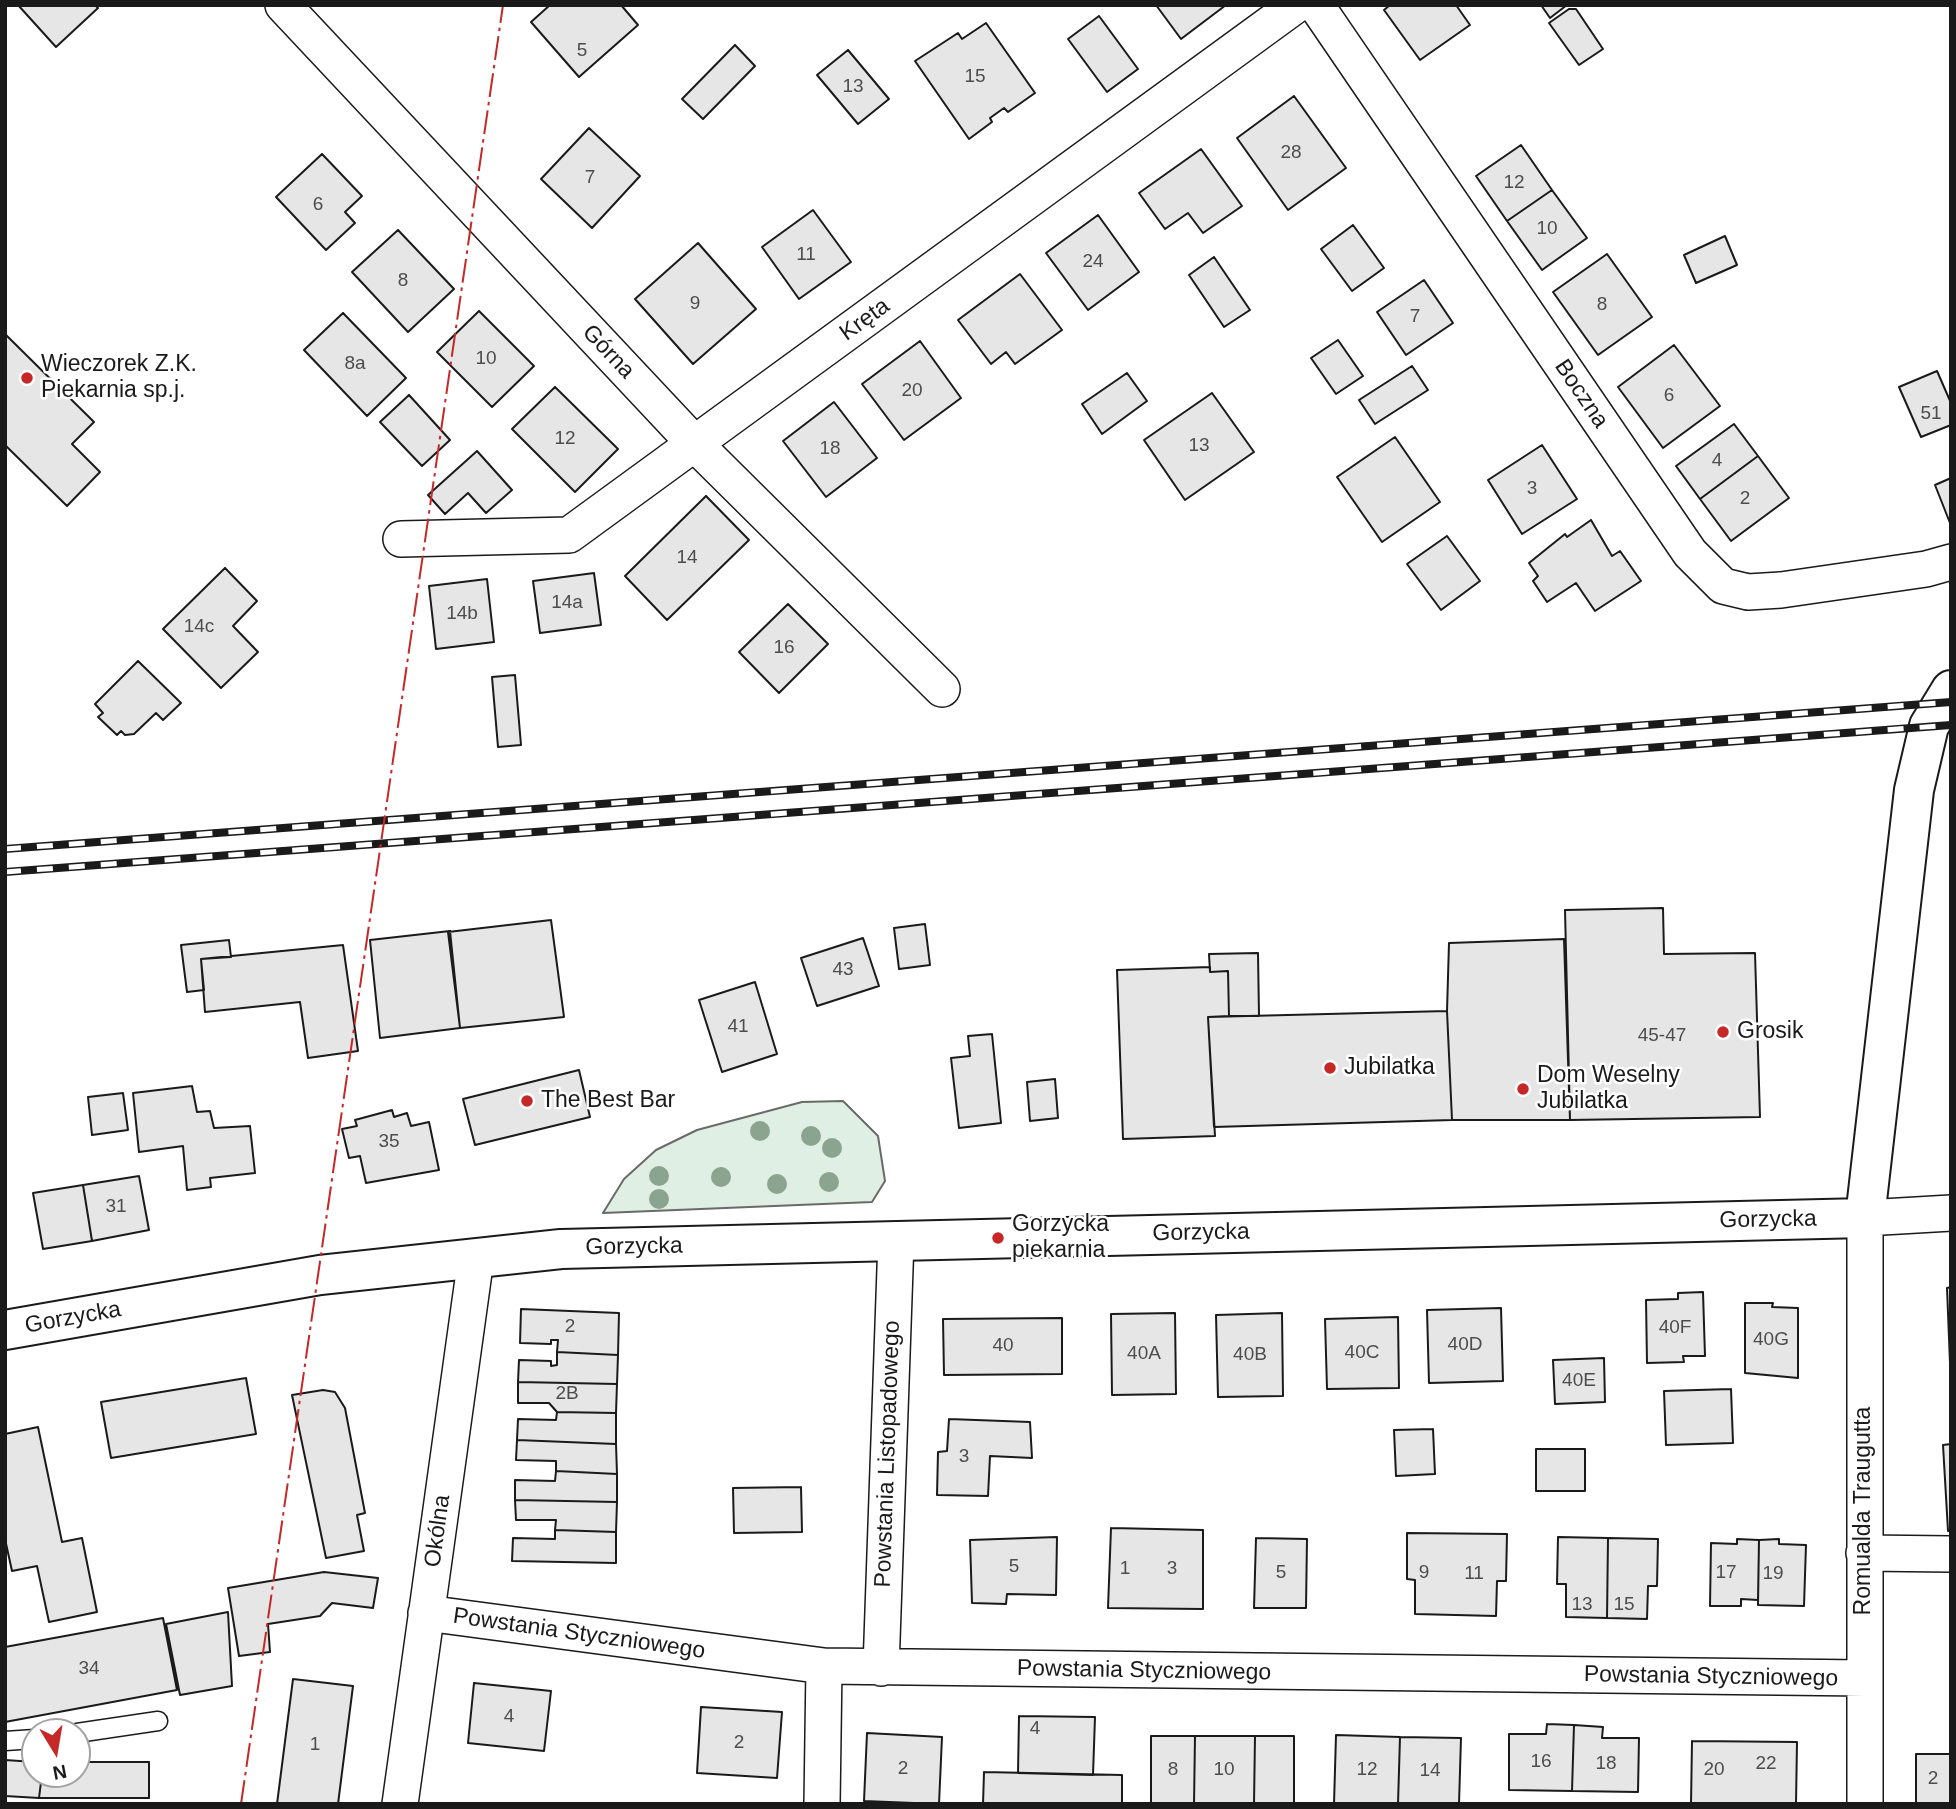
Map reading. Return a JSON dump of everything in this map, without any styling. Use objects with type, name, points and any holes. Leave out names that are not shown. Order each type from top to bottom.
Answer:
[{"type":"street","name":"Górna","points":[[283,5],[695,444],[942,689]]},
{"type":"street","name":"Kręta","points":[[401,539],[569,535],[1296,5]]},
{"type":"street","name":"Boczna","points":[[1316,5],[1690,553],[1723,586],[1748,592],[1781,590],[1951,562]]},
{"type":"street","points":[[1951,690],[1929,726],[1914,790],[1865,1218],[1951,1213]]},
{"type":"street","name":"Gorzycka","points":[[5,1330],[320,1275],[561,1248],[1865,1218]]},
{"type":"street","name":"Romualda Traugutta","points":[[1865,1218],[1865,1804]]},
{"type":"street","name":"Powstania Listopadowego","points":[[881,1668],[896,1240]]},
{"type":"street","name":"Okólna","points":[[400,1804],[476,1258]]},
{"type":"street","points":[[1864,1553],[1951,1554]]},
{"type":"street","name":"Powstania Styczniowego","points":[[426,1614],[824,1666],[1865,1678]]},
{"type":"street","points":[[822,1804],[824,1666]]},
{"type":"lane","points":[[91,1731],[159,1721]]},
{"type":"green space","points":[[843,1101],[878,1136],[885,1181],[872,1202],[603,1213],[624,1179],[656,1150],[697,1130],[802,1102]]},
{"type":"building","points":[[18,5],[95,5],[98,8],[56,47]]},
{"type":"building","points":[[550,5],[621,5],[638,25],[579,77],[531,22]]},
{"type":"building","points":[[1156,5],[1226,5],[1181,39]]},
{"type":"building","points":[[1390,5],[1456,5],[1470,25],[1420,60],[1384,10]]},
{"type":"building","points":[[1541,5],[1567,5],[1550,18]]},
{"type":"building","points":[[1569,9],[1576,9],[1603,49],[1579,65],[1549,23]]},
{"type":"building","points":[[1099,16],[1138,69],[1107,92],[1068,39]]},
{"type":"building","points":[[986,23],[1035,93],[1008,112],[1004,108],[990,118],[992,122],[969,139],[915,61],[958,33],[962,39]]},
{"type":"building","points":[[735,45],[755,66],[703,119],[682,99]]},
{"type":"building","points":[[848,50],[889,99],[858,124],[817,75]]},
{"type":"building","points":[[1294,96],[1346,168],[1288,210],[1237,138]]},
{"type":"building","points":[[589,128],[640,176],[592,228],[541,179]]},
{"type":"building","points":[[1521,145],[1552,190],[1507,221],[1476,176]]},
{"type":"building","points":[[1201,149],[1242,206],[1203,233],[1188,213],[1165,229],[1139,193]]},
{"type":"building","points":[[322,154],[362,196],[345,212],[355,223],[326,250],[276,197]]},
{"type":"building","points":[[1552,190],[1587,238],[1542,270],[1507,221]]},
{"type":"building","points":[[813,210],[851,262],[799,299],[762,247]]},
{"type":"building","points":[[1098,215],[1139,272],[1088,310],[1046,253]]},
{"type":"building","points":[[1353,225],[1384,268],[1352,291],[1321,249]]},
{"type":"building","points":[[398,230],[454,289],[408,332],[352,272]]},
{"type":"building","points":[[1725,236],[1737,265],[1696,283],[1684,255]]},
{"type":"building","points":[[698,243],[756,309],[693,364],[635,299]]},
{"type":"building","points":[[1607,254],[1652,317],[1598,355],[1553,292]]},
{"type":"building","points":[[1214,257],[1250,310],[1224,327],[1189,275]]},
{"type":"building","points":[[1020,274],[1062,330],[1015,364],[1006,352],[991,364],[958,320]]},
{"type":"building","points":[[1424,280],[1453,323],[1406,355],[1377,312]]},
{"type":"building","points":[[479,311],[534,366],[492,407],[437,352]]},
{"type":"building","points":[[343,313],[406,378],[367,416],[304,350]]},
{"type":"building","name":"Wieczorek Z.K. Piekarnia sp.j.","points":[[5,334],[94,422],[72,444],[100,472],[67,506],[5,445]]},
{"type":"building","points":[[1338,340],[1363,376],[1336,394],[1311,358]]},
{"type":"building","points":[[920,341],[961,398],[904,440],[862,384]]},
{"type":"building","points":[[1674,345],[1720,406],[1663,448],[1618,387]]},
{"type":"building","points":[[1412,366],[1428,390],[1375,424],[1359,400]]},
{"type":"building","points":[[1937,371],[1951,403],[1951,425],[1921,437],[1899,387]]},
{"type":"building","points":[[1127,373],[1147,401],[1102,434],[1082,404]]},
{"type":"building","points":[[555,387],[618,449],[575,492],[512,429]]},
{"type":"building","points":[[1212,393],[1254,452],[1185,500],[1144,440]]},
{"type":"building","points":[[409,395],[450,440],[422,466],[380,422]]},
{"type":"building","points":[[834,402],[877,458],[826,497],[783,441]]},
{"type":"building","points":[[1734,424],[1758,456],[1700,499],[1676,466]]},
{"type":"building","points":[[1395,437],[1440,502],[1382,542],[1337,477]]},
{"type":"building","points":[[1542,445],[1577,499],[1522,534],[1488,480]]},
{"type":"building","points":[[477,451],[512,490],[486,513],[468,493],[445,514],[428,495]]},
{"type":"building","points":[[1758,456],[1789,498],[1731,541],[1700,499]]},
{"type":"building","points":[[1951,478],[1951,522],[1950,523],[1935,485]]},
{"type":"building","points":[[706,496],[749,540],[667,620],[625,576]]},
{"type":"building","points":[[1591,520],[1612,556],[1620,551],[1641,581],[1595,611],[1576,583],[1547,602],[1533,581],[1538,576],[1529,563],[1565,534],[1567,537]]},
{"type":"building","points":[[1447,536],[1480,581],[1441,610],[1407,564]]},
{"type":"building","points":[[225,568],[257,601],[233,626],[258,652],[221,688],[163,629]]},
{"type":"building","points":[[594,573],[601,625],[540,633],[533,581]]},
{"type":"building","points":[[487,579],[494,642],[436,649],[429,586]]},
{"type":"building","points":[[788,604],[828,644],[779,693],[739,652]]},
{"type":"building","points":[[138,661],[181,703],[163,720],[156,713],[134,734],[125,735],[121,731],[117,735],[98,717],[103,713],[95,704]]},
{"type":"building","points":[[515,675],[521,745],[498,747],[492,677]]},
{"type":"building","points":[[1663,908],[1664,954],[1755,953],[1760,1117],[1570,1120],[1565,910]]},
{"type":"building","points":[[551,920],[564,1017],[460,1028],[448,932]]},
{"type":"building","points":[[925,924],[930,965],[899,969],[894,928]]},
{"type":"building","points":[[450,931],[460,1028],[380,1038],[370,940]]},
{"type":"building","points":[[863,938],[879,986],[817,1006],[801,958]]},
{"type":"building","points":[[1564,939],[1570,1120],[1452,1120],[1447,1011],[1449,943]]},
{"type":"building","points":[[229,940],[231,957],[201,959],[204,990],[187,992],[181,945]]},
{"type":"building","points":[[343,945],[358,1051],[308,1058],[300,1002],[205,1012],[201,959]]},
{"type":"building","points":[[1258,953],[1259,1016],[1229,1016],[1228,971],[1210,972],[1209,954]]},
{"type":"building","points":[[1210,967],[1210,972],[1228,971],[1229,1016],[1208,1017],[1215,1136],[1123,1139],[1117,970]]},
{"type":"building","points":[[755,982],[777,1054],[722,1072],[699,1000]]},
{"type":"building","name":"Jubilatka","points":[[1447,1011],[1452,1120],[1214,1127],[1208,1017]]},
{"type":"building","points":[[992,1034],[1001,1123],[959,1128],[951,1058],[970,1056],[968,1036]]},
{"type":"building","points":[[579,1070],[590,1117],[475,1145],[463,1099]]},
{"type":"building","points":[[1055,1079],[1058,1118],[1030,1121],[1027,1082]]},
{"type":"building","points":[[192,1086],[197,1112],[210,1111],[214,1128],[250,1126],[255,1173],[210,1178],[211,1187],[187,1190],[183,1146],[139,1152],[133,1093]]},
{"type":"building","points":[[123,1093],[128,1130],[92,1135],[88,1097]]},
{"type":"building","points":[[392,1110],[394,1117],[407,1113],[411,1126],[429,1122],[439,1170],[366,1183],[360,1156],[349,1158],[342,1129],[357,1126],[355,1120]]},
{"type":"building","points":[[139,1176],[149,1230],[92,1241],[83,1185]]},
{"type":"building","points":[[83,1185],[92,1241],[43,1249],[33,1193]]},
{"type":"building","points":[[1951,1287],[1951,1363],[1950,1363],[1947,1288]]},
{"type":"building","points":[[1703,1292],[1705,1356],[1683,1356],[1684,1362],[1647,1363],[1646,1300],[1678,1299],[1678,1293]]},
{"type":"building","points":[[1745,1303],[1773,1303],[1772,1307],[1798,1308],[1798,1378],[1745,1373]]},
{"type":"building","points":[[1501,1308],[1503,1381],[1429,1383],[1427,1310]]},
{"type":"building","points":[[521,1309],[619,1313],[618,1355],[557,1352],[558,1340],[551,1340],[551,1344],[520,1343]]},
{"type":"building","points":[[1175,1313],[1176,1394],[1112,1395],[1111,1314]]},
{"type":"building","points":[[1282,1313],[1283,1396],[1218,1397],[1216,1315]]},
{"type":"building","points":[[1398,1317],[1399,1388],[1327,1389],[1325,1319]]},
{"type":"building","points":[[1062,1318],[1062,1374],[944,1375],[943,1319]]},
{"type":"building","points":[[557,1352],[618,1355],[617,1384],[518,1382],[519,1360],[551,1361],[551,1366],[557,1365]]},
{"type":"building","points":[[1604,1358],[1605,1402],[1555,1404],[1553,1360]]},
{"type":"building","points":[[246,1378],[256,1434],[111,1458],[101,1402]]},
{"type":"building","points":[[518,1382],[617,1384],[616,1413],[557,1412],[549,1403],[518,1403]]},
{"type":"building","points":[[1731,1389],[1733,1443],[1666,1445],[1664,1391]]},
{"type":"building","points":[[323,1390],[335,1392],[345,1408],[365,1513],[357,1515],[364,1551],[326,1558],[292,1395]]},
{"type":"building","points":[[557,1412],[616,1413],[616,1444],[517,1440],[518,1419],[556,1420]]},
{"type":"building","points":[[949,1419],[1030,1422],[1032,1458],[990,1456],[988,1496],[937,1495],[938,1452],[947,1451]]},
{"type":"building","points":[[38,1427],[62,1542],[82,1538],[97,1612],[49,1622],[37,1566],[12,1571],[5,1539],[5,1434]]},
{"type":"building","points":[[1433,1429],[1435,1474],[1396,1476],[1394,1430]]},
{"type":"building","points":[[517,1440],[616,1444],[617,1474],[556,1471],[556,1461],[516,1460]]},
{"type":"building","points":[[1951,1444],[1951,1531],[1948,1531],[1943,1445]]},
{"type":"building","points":[[1536,1449],[1585,1449],[1585,1491],[1536,1491]]},
{"type":"building","points":[[556,1471],[617,1474],[617,1502],[515,1500],[515,1480],[555,1481]]},
{"type":"building","points":[[801,1487],[802,1532],[734,1533],[733,1488]]},
{"type":"building","points":[[515,1500],[617,1502],[616,1532],[555,1530],[556,1520],[516,1520]]},
{"type":"building","points":[[1111,1528],[1203,1530],[1203,1609],[1108,1608]]},
{"type":"building","points":[[555,1530],[616,1532],[616,1563],[512,1561],[513,1538],[555,1539]]},
{"type":"building","points":[[1407,1533],[1507,1534],[1506,1581],[1497,1581],[1496,1616],[1415,1614],[1415,1580],[1407,1579]]},
{"type":"building","points":[[1057,1537],[1056,1595],[1007,1594],[1006,1604],[972,1603],[970,1540]]},
{"type":"building","points":[[1558,1537],[1608,1538],[1607,1618],[1566,1617],[1566,1584],[1557,1584]]},
{"type":"building","points":[[1256,1538],[1307,1539],[1306,1608],[1254,1608]]},
{"type":"building","points":[[1608,1538],[1658,1539],[1657,1586],[1648,1586],[1647,1619],[1607,1618]]},
{"type":"building","points":[[1737,1539],[1759,1540],[1758,1600],[1741,1599],[1741,1606],[1710,1606],[1711,1543],[1737,1544]]},
{"type":"building","points":[[1779,1539],[1779,1544],[1806,1545],[1804,1606],[1758,1605],[1759,1540]]},
{"type":"building","points":[[324,1572],[378,1578],[373,1608],[332,1603],[320,1616],[268,1624],[270,1652],[239,1656],[228,1588]]},
{"type":"building","points":[[228,1612],[232,1686],[180,1695],[166,1624]]},
{"type":"building","points":[[163,1618],[177,1690],[5,1722],[5,1647]]},
{"type":"building","points":[[293,1679],[353,1686],[338,1804],[277,1804]]},
{"type":"building","points":[[474,1683],[551,1691],[544,1751],[468,1743]]},
{"type":"building","points":[[701,1707],[782,1712],[777,1778],[697,1773]]},
{"type":"building","points":[[1019,1716],[1095,1717],[1093,1775],[1018,1773]]},
{"type":"building","points":[[1547,1724],[1574,1725],[1572,1791],[1509,1790],[1509,1734],[1546,1734]]},
{"type":"building","points":[[1574,1725],[1603,1727],[1602,1738],[1639,1738],[1638,1792],[1572,1791]]},
{"type":"building","points":[[867,1733],[942,1737],[939,1804],[864,1801]]},
{"type":"building","points":[[1336,1735],[1400,1737],[1398,1804],[1334,1804]]},
{"type":"building","points":[[1151,1736],[1195,1736],[1194,1804],[1151,1804]]},
{"type":"building","points":[[1195,1736],[1255,1736],[1254,1804],[1194,1804]]},
{"type":"building","points":[[1255,1736],[1294,1736],[1294,1804],[1254,1804]]},
{"type":"building","points":[[1400,1737],[1461,1738],[1459,1804],[1398,1804]]},
{"type":"building","points":[[1692,1741],[1797,1742],[1796,1804],[1691,1804]]},
{"type":"building","points":[[1916,1754],[1951,1754],[1951,1804],[1916,1804]]},
{"type":"building","points":[[5,1760],[21,1761],[21,1788],[40,1788],[39,1798],[5,1796]]},
{"type":"building","points":[[91,1762],[149,1762],[149,1798],[39,1798],[40,1788],[91,1788]]},
{"type":"building","points":[[984,1772],[1122,1775],[1122,1804],[983,1804]]},
{"type":"railway","points":[[5,849],[1951,702]]},
{"type":"railway","points":[[5,872],[1951,725]]},
{"type":"power","points":[[241,1804],[503,5]]},
{"type":"place","name":"Wieczorek Z.K. Piekarnia sp.j.","points":[[27,378]]},
{"type":"place","name":"Grosik","points":[[1723,1032]]},
{"type":"place","name":"Jubilatka","points":[[1330,1068]]},
{"type":"place","name":"Dom Weselny Jubilatka","points":[[1523,1089]]},
{"type":"place","name":"The Best Bar","points":[[527,1101]]},
{"type":"place","name":"Gorzycka piekarnia","points":[[998,1238]]}]
